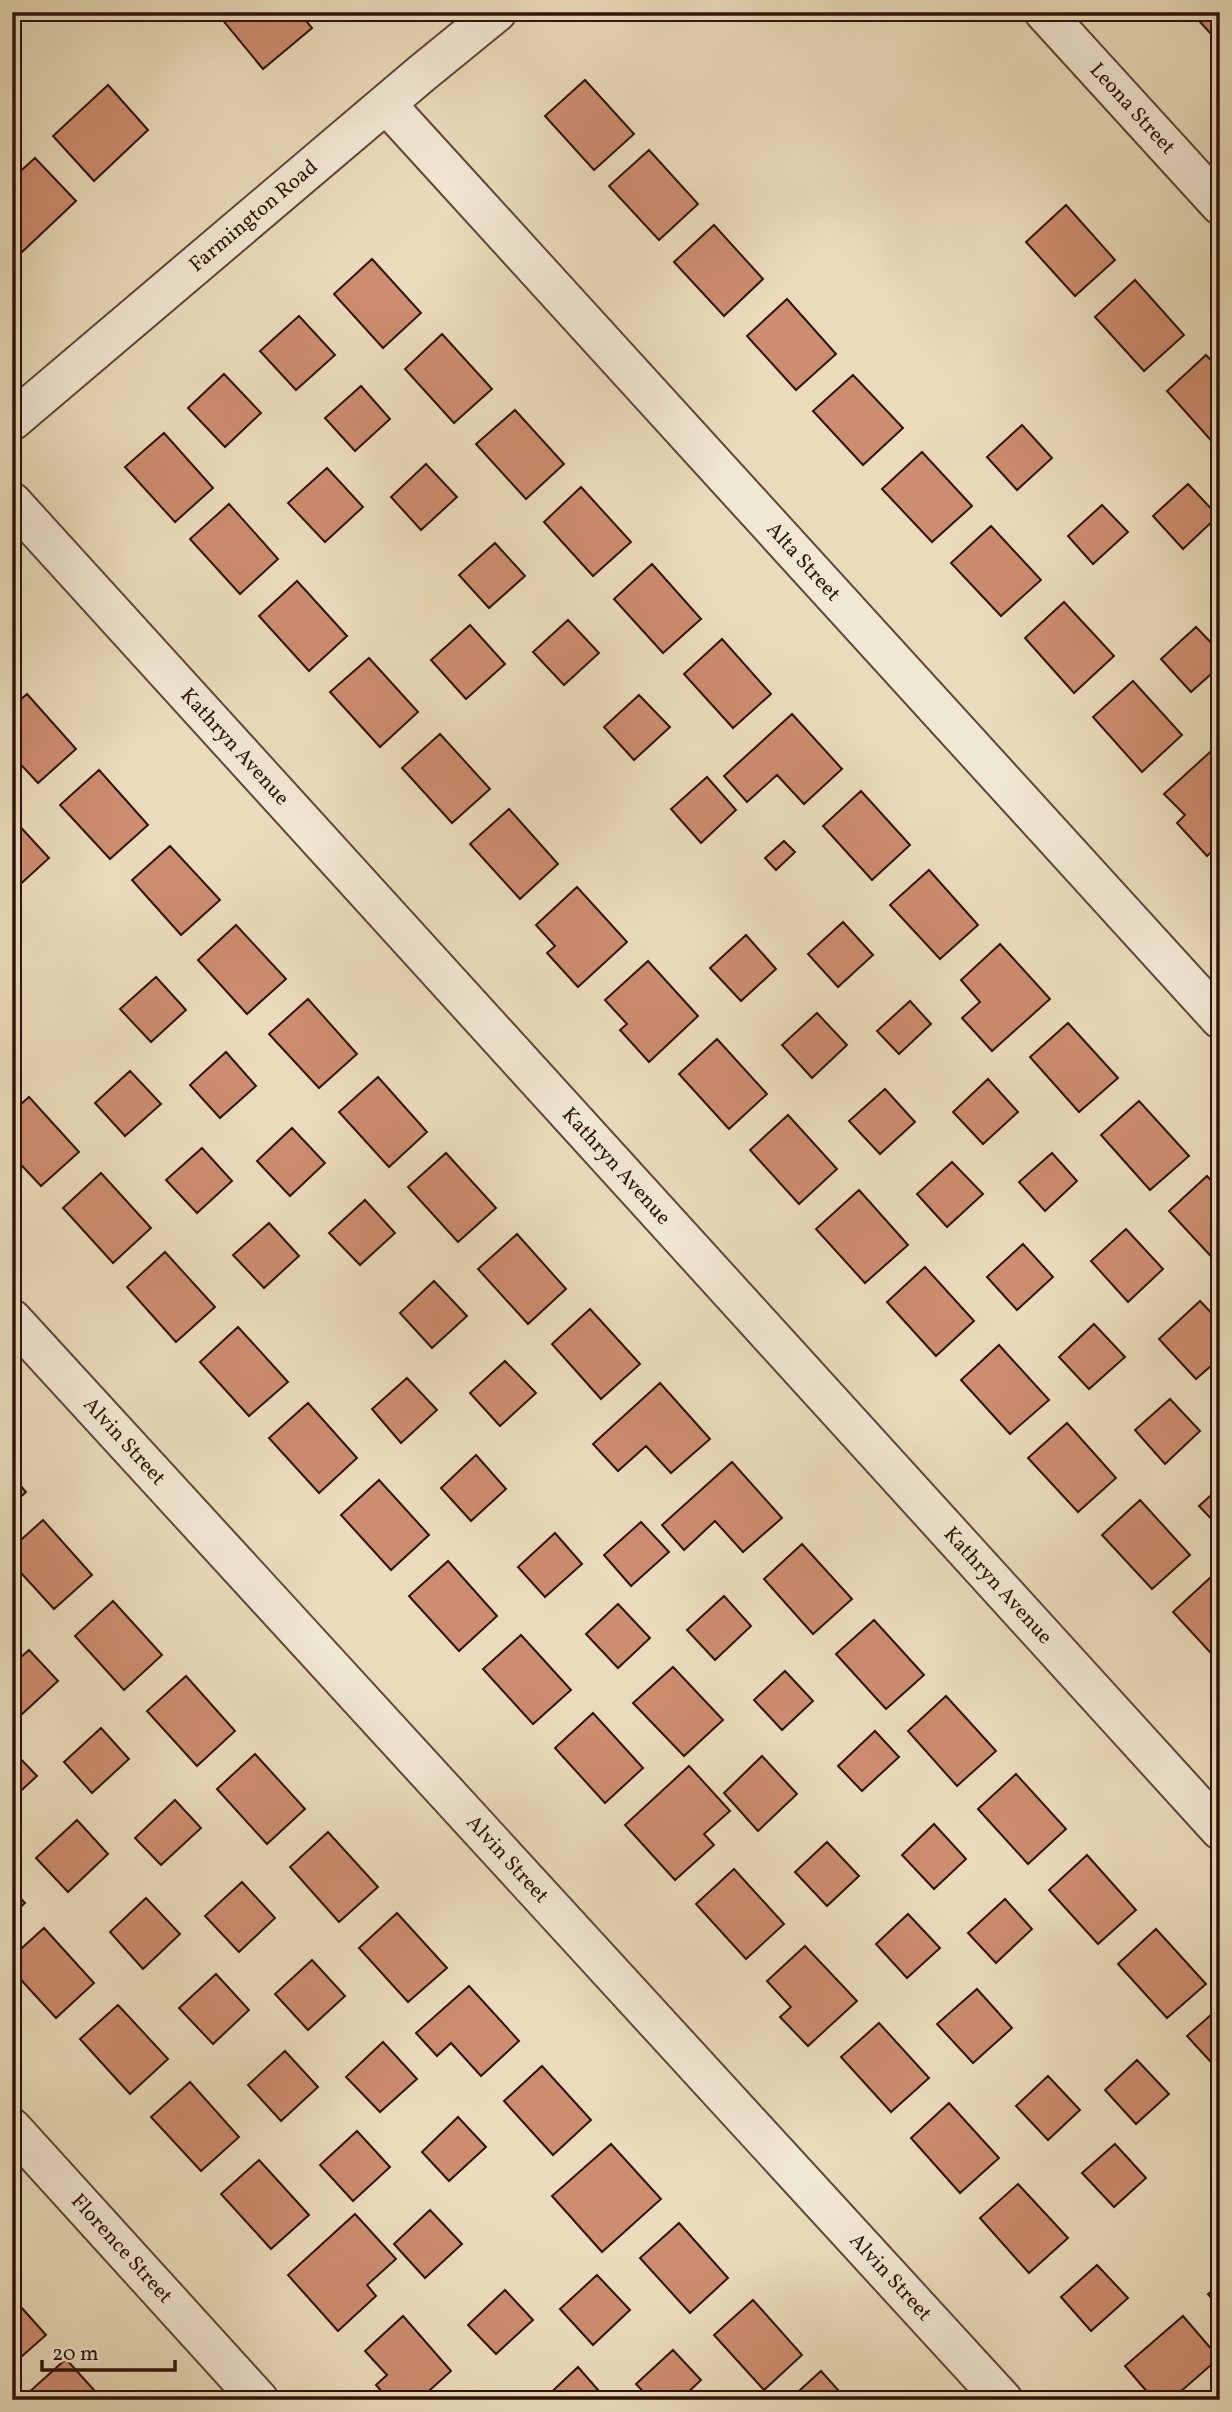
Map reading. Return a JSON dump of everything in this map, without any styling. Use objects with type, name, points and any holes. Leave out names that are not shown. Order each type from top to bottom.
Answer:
[{"type":"street","name":"Farmington Road","points":[[12,421],[387,104],[456,25],[497,12]]},
{"type":"street","name":"Leona Street","points":[[1044,12],[1220,205]]},
{"type":"street","name":"Alta Street","points":[[387,104],[1220,1019]]},
{"type":"street","name":"Kathryn Avenue","points":[[12,502],[1220,1830]]},
{"type":"street","name":"Alvin Street","points":[[12,1319],[1003,2400]]},
{"type":"street","name":"Florence Street","points":[[12,2128],[259,2400]]},
{"type":"building","points":[[216,12],[299,12],[312,28],[263,69]]},
{"type":"building","points":[[1191,12],[1220,12],[1220,28],[1212,35]]},
{"type":"building","points":[[585,80],[634,134],[594,170],[545,116]]},
{"type":"building","points":[[108,85],[148,130],[94,181],[53,136]]},
{"type":"building","points":[[649,150],[698,204],[659,240],[609,186]]},
{"type":"building","points":[[35,158],[76,201],[22,252],[12,242],[12,179]]},
{"type":"building","points":[[1066,205],[1115,260],[1075,296],[1026,242]]},
{"type":"building","points":[[714,225],[763,279],[724,316],[674,262]]},
{"type":"building","points":[[372,259],[421,313],[383,348],[334,294]]},
{"type":"building","points":[[1135,280],[1184,335],[1144,371],[1095,317]]},
{"type":"building","points":[[787,299],[836,354],[796,390],[747,336]]},
{"type":"building","points":[[299,316],[335,355],[296,390],[260,351]]},
{"type":"building","points":[[442,334],[492,389],[454,423],[405,369]]},
{"type":"building","points":[[1206,355],[1220,370],[1220,442],[1216,446],[1167,391]]},
{"type":"building","points":[[224,374],[261,413],[225,447],[188,408]]},
{"type":"building","points":[[853,375],[903,428],[863,465],[813,411]]},
{"type":"building","points":[[361,386],[390,419],[355,451],[325,418]]},
{"type":"building","points":[[515,410],[564,464],[526,499],[476,444]]},
{"type":"building","points":[[1022,425],[1052,458],[1017,490],[987,457]]},
{"type":"building","points":[[164,433],[213,488],[175,522],[125,467]]},
{"type":"building","points":[[922,452],[972,506],[932,542],[882,489]]},
{"type":"building","points":[[426,464],[457,497],[421,530],[391,497]]},
{"type":"building","points":[[327,468],[363,507],[325,542],[288,503]]},
{"type":"building","points":[[1188,484],[1218,516],[1183,549],[1153,516]]},
{"type":"building","points":[[581,487],[631,542],[593,576],[544,522]]},
{"type":"building","points":[[229,504],[278,559],[240,594],[190,539]]},
{"type":"building","points":[[1102,505],[1128,532],[1093,564],[1068,536]]},
{"type":"building","points":[[991,526],[1041,580],[1001,616],[951,563]]},
{"type":"building","points":[[495,543],[525,576],[489,608],[459,575]]},
{"type":"building","points":[[652,564],[701,619],[663,653],[614,599]]},
{"type":"building","points":[[297,581],[347,636],[309,671],[259,616]]},
{"type":"building","points":[[1064,602],[1114,656],[1074,693],[1025,638]]},
{"type":"building","points":[[568,620],[599,653],[564,685],[533,652]]},
{"type":"building","points":[[470,625],[505,664],[466,699],[431,660]]},
{"type":"building","points":[[1196,627],[1220,652],[1220,666],[1191,692],[1161,659]]},
{"type":"building","points":[[722,639],[771,694],[733,728],[684,674]]},
{"type":"building","points":[[369,658],[418,712],[380,747],[330,692]]},
{"type":"building","points":[[1133,681],[1182,735],[1142,772],[1093,717]]},
{"type":"building","points":[[27,694],[76,749],[38,783],[12,755],[12,707]]},
{"type":"building","points":[[639,695],[670,727],[634,760],[604,727]]},
{"type":"building","points":[[792,714],[842,769],[804,804],[777,775],[747,802],[724,776]]},
{"type":"building","points":[[440,734],[490,789],[452,823],[402,768]]},
{"type":"building","points":[[1220,743],[1220,844],[1207,856],[1177,823],[1185,815],[1164,794]]},
{"type":"building","points":[[99,770],[148,825],[110,859],[60,805]]},
{"type":"building","points":[[707,777],[736,810],[701,843],[671,809]]},
{"type":"building","points":[[861,791],[910,845],[872,880],[823,826]]},
{"type":"building","points":[[509,809],[558,864],[520,899],[470,844]]},
{"type":"building","points":[[14,820],[49,858],[14,890],[12,822]]},
{"type":"building","points":[[784,841],[795,852],[776,870],[765,858]]},
{"type":"building","points":[[170,846],[220,900],[181,935],[132,880]]},
{"type":"building","points":[[929,870],[978,925],[940,959],[890,905]]},
{"type":"building","points":[[577,887],[627,942],[578,987],[547,953],[555,946],[536,925]]},
{"type":"building","points":[[843,922],[873,955],[838,987],[808,954]]},
{"type":"building","points":[[236,925],[286,979],[247,1014],[198,960]]},
{"type":"building","points":[[746,935],[776,969],[741,1001],[710,968]]},
{"type":"building","points":[[1000,944],[1050,999],[992,1051],[962,1018],[980,1002],[961,980]]},
{"type":"building","points":[[648,961],[698,1016],[649,1062],[620,1030],[627,1024],[605,1000]]},
{"type":"building","points":[[156,977],[186,1010],[151,1042],[120,1009]]},
{"type":"building","points":[[308,999],[357,1054],[319,1088],[269,1034]]},
{"type":"building","points":[[910,1001],[931,1024],[899,1054],[877,1031]]},
{"type":"building","points":[[817,1013],[847,1045],[812,1078],[782,1045]]},
{"type":"building","points":[[1068,1023],[1118,1078],[1079,1112],[1030,1057]]},
{"type":"building","points":[[717,1039],[767,1094],[729,1129],[679,1074]]},
{"type":"building","points":[[226,1052],[256,1086],[220,1118],[190,1085]]},
{"type":"building","points":[[130,1071],[161,1104],[125,1136],[95,1103]]},
{"type":"building","points":[[378,1077],[427,1132],[389,1167],[339,1112]]},
{"type":"building","points":[[988,1079],[1018,1112],[983,1144],[953,1112]]},
{"type":"building","points":[[885,1089],[915,1122],[880,1154],[849,1121]]},
{"type":"building","points":[[29,1097],[79,1152],[41,1186],[12,1155],[12,1112]]},
{"type":"building","points":[[1139,1101],[1189,1156],[1150,1190],[1101,1135]]},
{"type":"building","points":[[788,1115],[837,1169],[799,1204],[750,1150]]},
{"type":"building","points":[[292,1128],[325,1163],[290,1196],[257,1161]]},
{"type":"building","points":[[202,1148],[232,1181],[197,1213],[166,1180]]},
{"type":"building","points":[[446,1153],[496,1208],[458,1242],[408,1187]]},
{"type":"building","points":[[1052,1153],[1077,1181],[1045,1211],[1019,1182]]},
{"type":"building","points":[[952,1162],[983,1194],[947,1227],[917,1194]]},
{"type":"building","points":[[101,1173],[151,1228],[113,1263],[63,1208]]},
{"type":"building","points":[[1207,1176],[1220,1190],[1219,1265],[1169,1211]]},
{"type":"building","points":[[859,1190],[908,1245],[865,1283],[816,1229]]},
{"type":"building","points":[[365,1200],[395,1233],[360,1265],[329,1233]]},
{"type":"building","points":[[269,1223],[299,1256],[264,1288],[233,1255]]},
{"type":"building","points":[[1126,1229],[1163,1269],[1128,1302],[1091,1261]]},
{"type":"building","points":[[517,1234],[566,1289],[528,1324],[478,1269]]},
{"type":"building","points":[[1023,1244],[1053,1277],[1017,1310],[987,1277]]},
{"type":"building","points":[[165,1252],[215,1307],[176,1342],[127,1287]]},
{"type":"building","points":[[925,1267],[974,1321],[936,1356],[887,1302]]},
{"type":"building","points":[[434,1281],[467,1316],[432,1348],[400,1313]]},
{"type":"building","points":[[1200,1301],[1220,1322],[1220,1358],[1196,1379],[1159,1339]]},
{"type":"building","points":[[590,1309],[640,1364],[601,1399],[552,1344]]},
{"type":"building","points":[[1094,1324],[1125,1357],[1089,1389],[1059,1357]]},
{"type":"building","points":[[238,1327],[288,1382],[249,1416],[200,1362]]},
{"type":"building","points":[[999,1345],[1049,1400],[1010,1434],[961,1380]]},
{"type":"building","points":[[505,1361],[536,1393],[500,1426],[470,1393]]},
{"type":"building","points":[[407,1378],[437,1410],[401,1443],[372,1409]]},
{"type":"building","points":[[660,1383],[710,1439],[671,1473],[646,1446],[618,1471],[593,1444]]},
{"type":"building","points":[[1170,1399],[1200,1431],[1165,1464],[1135,1430]]},
{"type":"building","points":[[308,1403],[357,1458],[319,1493],[269,1438]]},
{"type":"building","points":[[1067,1423],[1116,1478],[1078,1512],[1028,1458]]},
{"type":"building","points":[[476,1455],[506,1489],[471,1521],[441,1488]]},
{"type":"building","points":[[732,1462],[782,1518],[743,1552],[715,1521],[684,1550],[662,1525]]},
{"type":"building","points":[[12,1476],[26,1492],[12,1505]]},
{"type":"building","points":[[379,1480],[429,1535],[391,1570],[341,1515]]},
{"type":"building","points":[[1220,1487],[1220,1528],[1199,1506]]},
{"type":"building","points":[[1140,1500],[1190,1555],[1152,1589],[1102,1535]]},
{"type":"building","points":[[43,1520],[92,1575],[54,1609],[12,1563],[12,1548]]},
{"type":"building","points":[[641,1522],[669,1552],[631,1586],[604,1555]]},
{"type":"building","points":[[555,1533],[582,1564],[545,1597],[518,1567]]},
{"type":"building","points":[[802,1544],[852,1599],[813,1634],[764,1579]]},
{"type":"building","points":[[448,1561],[497,1616],[459,1651],[409,1596]]},
{"type":"building","points":[[1211,1577],[1220,1586],[1220,1663],[1173,1612]]},
{"type":"building","points":[[724,1596],[751,1626],[715,1660],[687,1630]]},
{"type":"building","points":[[113,1601],[162,1655],[124,1690],[75,1636]]},
{"type":"building","points":[[618,1604],[650,1638],[618,1668],[586,1634]]},
{"type":"building","points":[[874,1620],[924,1675],[886,1709],[836,1654]]},
{"type":"building","points":[[521,1635],[571,1690],[533,1724],[483,1669]]},
{"type":"building","points":[[29,1650],[58,1681],[21,1715],[12,1705],[12,1665]]},
{"type":"building","points":[[673,1667],[723,1720],[684,1756],[633,1703]]},
{"type":"building","points":[[785,1671],[813,1701],[782,1730],[754,1700]]},
{"type":"building","points":[[186,1676],[235,1731],[197,1766],[147,1711]]},
{"type":"building","points":[[946,1696],[996,1751],[957,1786],[908,1731]]},
{"type":"building","points":[[593,1713],[643,1768],[605,1803],[555,1748]]},
{"type":"building","points":[[101,1728],[129,1759],[92,1793],[64,1762]]},
{"type":"building","points":[[875,1731],[899,1757],[862,1791],[838,1766]]},
{"type":"building","points":[[12,1750],[37,1776],[12,1799]]},
{"type":"building","points":[[255,1754],[305,1809],[267,1844],[217,1789]]},
{"type":"building","points":[[762,1756],[797,1794],[758,1831],[724,1793]]},
{"type":"building","points":[[689,1766],[730,1811],[704,1834],[714,1845],[675,1880],[625,1825]]},
{"type":"building","points":[[1016,1774],[1066,1829],[1028,1864],[978,1809]]},
{"type":"building","points":[[175,1800],[201,1828],[161,1865],[135,1838]]},
{"type":"building","points":[[77,1820],[108,1854],[68,1892],[36,1858]]},
{"type":"building","points":[[934,1824],[966,1859],[934,1889],[902,1855]]},
{"type":"building","points":[[328,1832],[378,1887],[339,1922],[290,1867]]},
{"type":"building","points":[[827,1842],[859,1876],[827,1906],[795,1872]]},
{"type":"building","points":[[1087,1855],[1136,1910],[1098,1944],[1049,1890]]},
{"type":"building","points":[[734,1869],[784,1924],[746,1959],[696,1904]]},
{"type":"building","points":[[242,1882],[275,1918],[239,1952],[205,1916]]},
{"type":"building","points":[[12,1889],[25,1903],[12,1915]]},
{"type":"building","points":[[146,1898],[180,1934],[143,1969],[110,1932]]},
{"type":"building","points":[[1005,1899],[1032,1929],[996,1963],[968,1933]]},
{"type":"building","points":[[397,1913],[447,1968],[408,2002],[359,1948]]},
{"type":"building","points":[[908,1914],[940,1948],[907,1978],[876,1944]]},
{"type":"building","points":[[44,1928],[94,1983],[56,2018],[12,1970],[12,1957]]},
{"type":"building","points":[[1156,1929],[1206,1984],[1167,2018],[1118,1964]]},
{"type":"building","points":[[805,1946],[857,2001],[808,2046],[780,2017],[791,2007],[767,1981]]},
{"type":"building","points":[[312,1960],[345,1996],[308,2030],[275,1994]]},
{"type":"building","points":[[216,1974],[249,2010],[213,2044],[179,2008]]},
{"type":"building","points":[[469,1986],[519,2041],[481,2076],[451,2043],[437,2056],[416,2033]]},
{"type":"building","points":[[977,1989],[1012,2028],[973,2063],[937,2024]]},
{"type":"building","points":[[118,2005],[168,2059],[130,2094],[80,2039]]},
{"type":"building","points":[[1220,2007],[1220,2072],[1187,2036]]},
{"type":"building","points":[[879,2023],[929,2078],[891,2112],[841,2057]]},
{"type":"building","points":[[383,2042],[417,2079],[380,2112],[346,2077]]},
{"type":"building","points":[[285,2051],[318,2087],[281,2121],[248,2085]]},
{"type":"building","points":[[1137,2060],[1169,2094],[1136,2124],[1105,2090]]},
{"type":"building","points":[[542,2066],[591,2120],[553,2155],[504,2101]]},
{"type":"building","points":[[1048,2076],[1080,2110],[1048,2140],[1016,2106]]},
{"type":"building","points":[[190,2082],[239,2137],[201,2171],[151,2117]]},
{"type":"building","points":[[949,2103],[999,2158],[960,2193],[911,2138]]},
{"type":"building","points":[[458,2117],[486,2147],[449,2181],[422,2152]]},
{"type":"building","points":[[357,2131],[390,2167],[353,2201],[320,2165]]},
{"type":"building","points":[[611,2144],[661,2199],[602,2252],[552,2196]]},
{"type":"building","points":[[1115,2144],[1146,2178],[1114,2207],[1082,2173]]},
{"type":"building","points":[[259,2160],[309,2215],[271,2249],[221,2194]]},
{"type":"building","points":[[1018,2184],[1068,2238],[1029,2273],[980,2218]]},
{"type":"building","points":[[430,2210],[462,2244],[425,2278],[394,2244]]},
{"type":"building","points":[[355,2214],[396,2259],[367,2285],[376,2296],[338,2331],[288,2275]]},
{"type":"building","points":[[679,2223],[728,2278],[690,2313],[640,2258]]},
{"type":"building","points":[[1097,2265],[1128,2298],[1091,2331],[1061,2297]]},
{"type":"building","points":[[597,2275],[630,2310],[593,2345],[560,2309]]},
{"type":"building","points":[[1220,2284],[1220,2308],[1208,2294]]},
{"type":"building","points":[[505,2290],[533,2320],[496,2354],[468,2325]]},
{"type":"building","points":[[12,2297],[46,2335],[12,2365]]},
{"type":"building","points":[[753,2300],[802,2355],[764,2390],[714,2335]]},
{"type":"building","points":[[403,2316],[451,2371],[419,2400],[389,2400],[376,2385],[387,2375],[365,2351]]},
{"type":"building","points":[[1183,2316],[1219,2358],[1171,2400],[1154,2400],[1125,2366]]},
{"type":"building","points":[[673,2350],[701,2380],[680,2400],[651,2400],[636,2384]]},
{"type":"building","points":[[66,2359],[103,2400],[34,2400],[28,2393]]},
{"type":"building","points":[[578,2367],[605,2398],[603,2400],[543,2400]]},
{"type":"building","points":[[821,2371],[847,2400],[789,2400]]},
{"type":"building","points":[[473,2392],[480,2400],[465,2400]]}]
